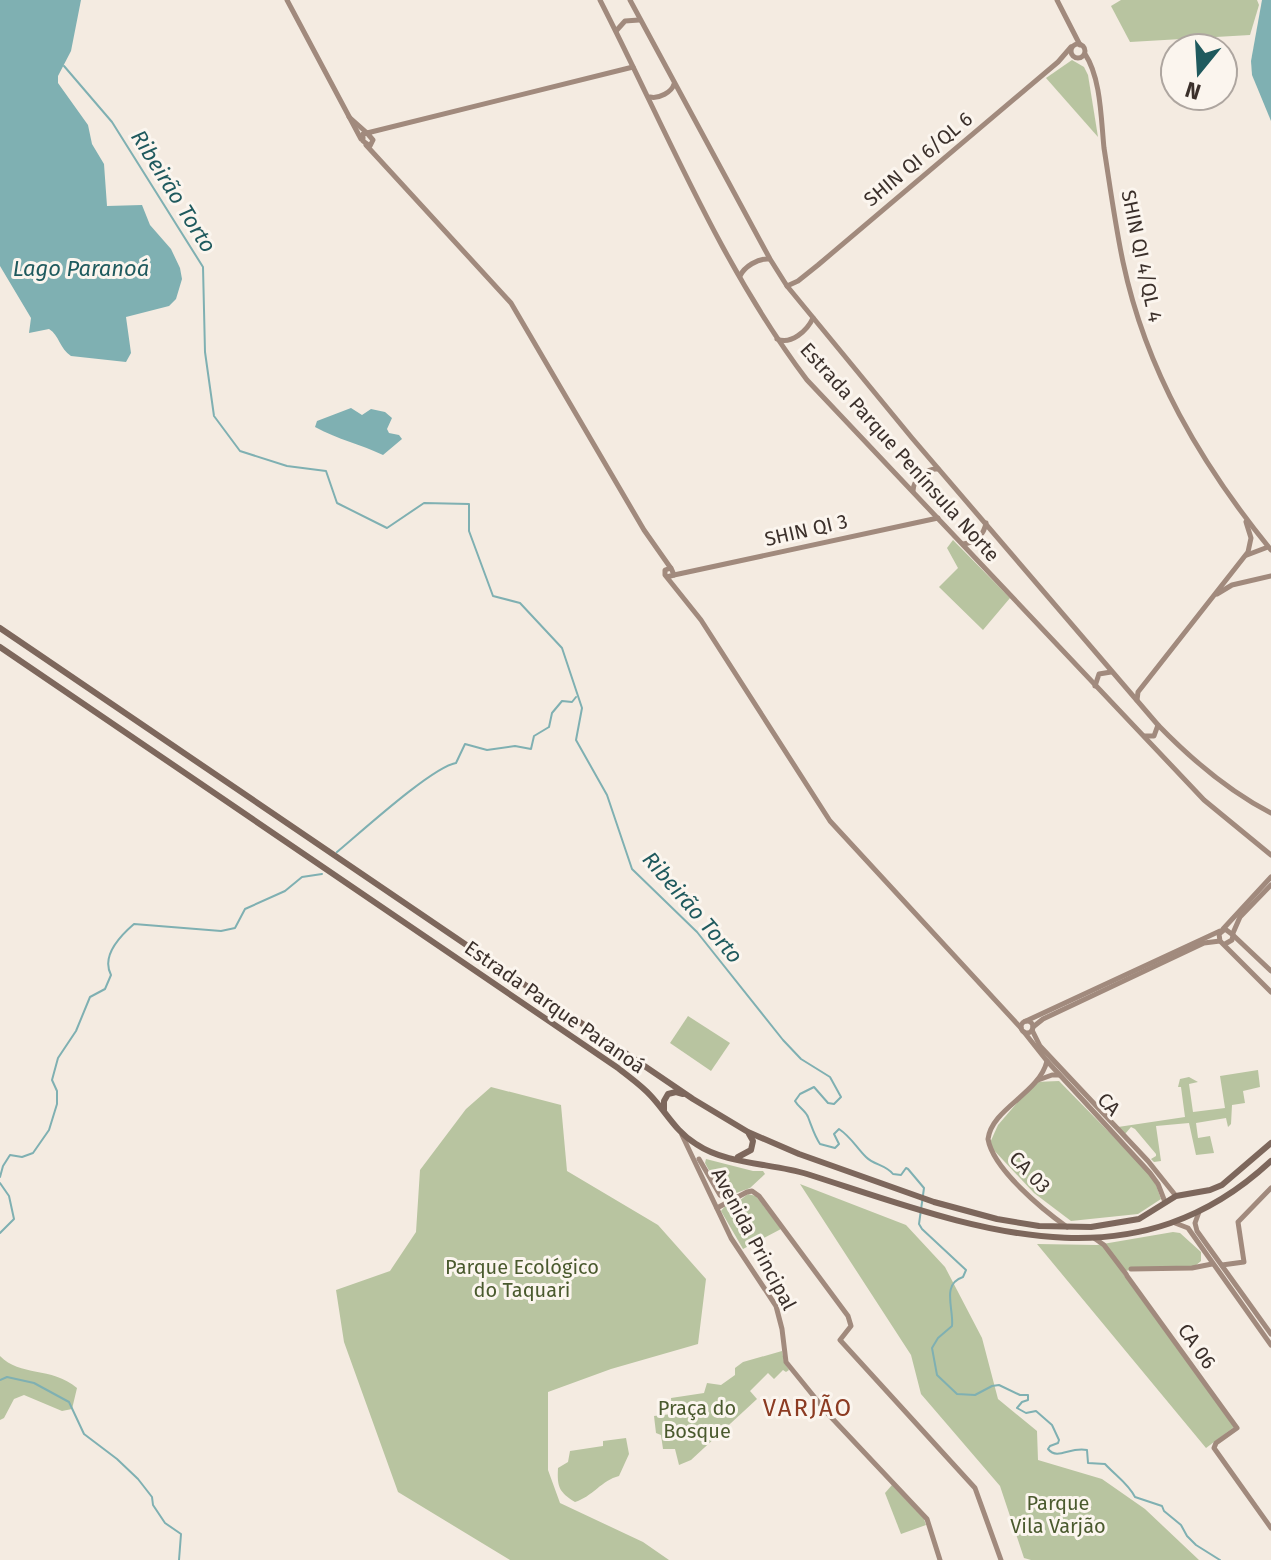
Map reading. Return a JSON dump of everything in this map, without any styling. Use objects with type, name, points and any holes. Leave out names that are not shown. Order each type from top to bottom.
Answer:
[{"type":"main road","name":"Estrada Parque Paranoá","points":[[0,628],[693,1099],[748,1132],[799,1154],[934,1202],[997,1219],[1068,1227],[1135,1221],[1176,1196],[1222,1185],[1271,1143]]},
{"type":"main road","name":"Estrada Parque Paranoá","points":[[0,647],[632,1079],[649,1094],[681,1134],[716,1155],[783,1167],[930,1214],[1008,1233],[1047,1237],[1118,1235],[1175,1223],[1241,1187],[1271,1161]]},
{"type":"main road","points":[[112,723],[113,713],[125,713]]},
{"type":"main road","points":[[224,800],[232,798],[234,786]]},
{"type":"main road","points":[[397,916],[396,907],[408,905]]},
{"type":"main road","points":[[516,997],[525,994],[528,985]]},
{"type":"main road","points":[[668,1117],[663,1105],[668,1094],[676,1092],[693,1099]]},
{"type":"main road","points":[[734,1158],[751,1150],[752,1138],[748,1132]]},
{"type":"main road","points":[[1198,1193],[1208,1199],[1206,1208]]},
{"type":"main road","points":[[1153,1211],[1153,1222],[1164,1226]]},
{"type":"street","points":[[287,0],[348,116],[362,140],[370,143]]},
{"type":"street","name":"Estrada Parque Península Norte","points":[[600,0],[740,276],[777,339],[807,380],[1204,800],[1271,855]]},
{"type":"street","name":"Estrada Parque Península Norte","points":[[630,0],[770,259],[790,289],[1158,725],[1220,782],[1271,813]]},
{"type":"street","points":[[1057,0],[1080,45],[1072,45]]},
{"type":"street","points":[[616,31],[625,21],[640,20]]},
{"type":"street","points":[[1074,32],[1072,45],[1078,58],[1092,72]]},
{"type":"street","name":"SHIN QI 6/QL 6","points":[[790,289],[1058,62],[1072,45]]},
{"type":"street","name":"SHIN QI 4/QL 4","points":[[1080,45],[1092,72],[1123,261],[1142,331],[1177,414],[1244,517],[1270,548]]},
{"type":"street","points":[[1078,58],[1085,54]]},
{"type":"street","name":"SHIN QI 6/QL 6","points":[[1058,62],[1078,58]]},
{"type":"street","points":[[362,140],[362,135],[367,133],[632,64]]},
{"type":"street","points":[[650,97],[658,98],[672,89],[674,83]]},
{"type":"street","points":[[348,116],[367,133],[380,159],[511,303],[670,572]]},
{"type":"street","points":[[370,143],[385,129]]},
{"type":"street","points":[[740,276],[742,271],[758,261],[770,259]]},
{"type":"street","points":[[777,339],[791,341],[809,325],[813,317]]},
{"type":"street","points":[[913,493],[913,484],[920,477],[931,469],[939,469]]},
{"type":"street","points":[[926,519],[932,512]]},
{"type":"street","points":[[1244,517],[1251,538],[1244,558]]},
{"type":"street","name":"SHIN QI 3","points":[[670,572],[692,571],[938,518]]},
{"type":"street","points":[[962,544],[980,537],[987,523]]},
{"type":"street","points":[[1137,701],[1138,692],[1237,566],[1256,550],[1270,548]]},
{"type":"street","points":[[1237,566],[1239,576],[1245,580]]},
{"type":"street","name":"CA","points":[[670,572],[676,587],[710,633],[830,821],[1150,1173],[1165,1202]]},
{"type":"street","points":[[1213,597],[1245,580],[1271,576]]},
{"type":"street","points":[[1095,686],[1099,674],[1111,672]]},
{"type":"street","points":[[1129,693],[1138,692]]},
{"type":"street","points":[[1144,736],[1154,736],[1158,725]]},
{"type":"street","points":[[1271,877],[1218,936],[1271,992]]},
{"type":"street","points":[[1271,885],[1240,917],[1233,934],[1232,940],[1204,943],[1043,1019],[1033,1028],[1023,1030],[1026,1021],[1221,930],[1228,929],[1233,934],[1271,971]]},
{"type":"street","name":"CA","points":[[1006,1012],[1026,1021],[1033,1028],[1040,1046],[1148,1161],[1176,1196]]},
{"type":"street","name":"CA 03","points":[[1047,1061],[1037,1081],[995,1122],[988,1139],[996,1160],[1045,1210],[1068,1227]]},
{"type":"street","points":[[1037,1081],[1052,1075],[1061,1076]]},
{"type":"street","name":"Avenida Principal","points":[[681,1134],[698,1162],[740,1253],[776,1306],[786,1362],[829,1415],[927,1519],[940,1560]]},
{"type":"street","name":"Avenida Principal","points":[[698,1162],[707,1154],[716,1155]]},
{"type":"street","points":[[698,1162],[720,1195],[730,1201]]},
{"type":"street","points":[[1131,1275],[1141,1269],[1192,1268],[1244,1262],[1240,1219],[1271,1188]]},
{"type":"street","points":[[717,1208],[747,1192],[759,1196],[848,1316],[851,1326],[840,1340],[978,1492],[999,1557]]},
{"type":"street","name":"CA 03","points":[[1039,1226],[1045,1217],[1045,1210]]},
{"type":"street","points":[[1199,1212],[1195,1223],[1197,1231],[1271,1345]]},
{"type":"street","points":[[1175,1223],[1188,1228],[1203,1250],[1225,1271],[1271,1334]]},
{"type":"street","points":[[1108,1250],[1112,1239],[1118,1235]]},
{"type":"street","name":"CA 06","points":[[1093,1237],[1131,1275],[1237,1428],[1219,1440],[1214,1448],[1271,1528]]},
{"type":"street","points":[[1201,1265],[1203,1250]]},
{"type":"street","points":[[1225,1271],[1230,1265]]},
{"type":"green space","points":[[1121,0],[1257,0],[1259,5],[1250,35],[1239,36],[1239,32],[1159,32],[1159,40],[1130,42],[1111,6]]},
{"type":"green space","points":[[1072,60],[1084,67],[1088,75],[1098,137],[1046,78]]},
{"type":"green space","points":[[953,540],[1010,598],[983,630],[939,587],[958,568],[947,548]]},
{"type":"green space","points":[[688,1016],[730,1043],[711,1071],[670,1043]]},
{"type":"green space","points":[[1258,1070],[1260,1087],[1243,1091],[1245,1103],[1232,1105],[1231,1124],[1228,1127],[1226,1118],[1196,1123],[1198,1138],[1210,1136],[1214,1153],[1196,1155],[1189,1123],[1156,1126],[1161,1161],[1154,1162],[1151,1159],[1156,1154],[1135,1129],[1131,1127],[1125,1134],[1118,1127],[1185,1117],[1181,1087],[1178,1087],[1180,1079],[1189,1077],[1198,1082],[1189,1084],[1193,1112],[1225,1108],[1220,1076]]},
{"type":"green space","points":[[1059,1081],[1153,1177],[1161,1199],[1138,1214],[1071,1221],[1034,1193],[989,1145],[998,1125],[1035,1082]]},
{"type":"green space","name":"Parque Ecológico do Taquari","points":[[491,1087],[561,1105],[567,1171],[658,1225],[706,1279],[698,1344],[611,1369],[548,1392],[548,1470],[560,1503],[643,1542],[669,1560],[510,1560],[398,1492],[344,1342],[336,1290],[390,1271],[416,1232],[420,1170],[466,1109]]},
{"type":"green space","points":[[706,1159],[763,1171],[765,1174],[750,1188],[728,1196],[717,1185],[705,1163]]},
{"type":"green space","name":"Parque Vila Varjão","points":[[800,1184],[906,1225],[945,1267],[982,1338],[998,1399],[1037,1431],[1038,1460],[1102,1479],[1145,1509],[1199,1560],[1024,1558],[1000,1486],[921,1394],[911,1355]]},
{"type":"green space","points":[[748,1194],[756,1196],[781,1229],[743,1249],[721,1211],[727,1204],[731,1207]]},
{"type":"green space","points":[[1180,1233],[1201,1252],[1201,1261],[1195,1266],[1121,1271],[1234,1427],[1206,1448],[1037,1244],[1097,1245]]},
{"type":"green space","name":"Praça do Bosque","points":[[782,1351],[789,1370],[783,1370],[774,1379],[768,1373],[750,1391],[757,1399],[691,1460],[679,1465],[675,1449],[663,1449],[661,1435],[656,1433],[654,1416],[672,1414],[671,1398],[704,1393],[707,1383],[721,1385],[735,1375],[735,1368],[743,1362]]},
{"type":"green space","points":[[0,1356],[17,1367],[57,1377],[77,1388],[72,1409],[62,1411],[24,1395],[14,1399],[0,1420]]},
{"type":"green space","points":[[626,1438],[629,1454],[619,1476],[575,1502],[562,1492],[558,1468],[568,1462],[570,1451],[603,1446],[603,1441]]},
{"type":"green space","points":[[892,1485],[926,1525],[901,1534],[885,1493]]},
{"type":"water","name":"Lago Paranoá","points":[[0,0],[81,0],[71,51],[58,76],[58,83],[88,125],[92,144],[104,164],[107,206],[142,205],[150,225],[171,249],[180,268],[182,279],[176,299],[169,306],[126,317],[131,353],[126,362],[71,356],[49,329],[29,333],[31,318],[0,266]]},
{"type":"water","points":[[1262,0],[1271,0],[1271,121],[1252,75],[1251,61]]},
{"type":"water","points":[[351,408],[362,415],[371,409],[385,412],[392,418],[387,429],[389,433],[402,439],[383,455],[315,427],[317,421]]},
{"type":"waterway","name":"Ribeirão Torto","points":[[64,66],[112,122],[203,267],[205,352],[214,416],[240,451],[287,466],[326,471],[337,503],[387,528],[424,503],[469,504],[469,531],[493,596],[520,603],[562,648],[582,708],[576,740],[607,795],[632,869],[697,932],[801,1059],[830,1077],[841,1097],[834,1104],[828,1103],[814,1087],[800,1094],[795,1101],[807,1115],[820,1144],[835,1148],[839,1144],[834,1134],[839,1129],[869,1160],[893,1174],[901,1175],[908,1169],[924,1188],[919,1224],[966,1270],[950,1291],[952,1326],[932,1348],[937,1375],[957,1394],[975,1395],[999,1385],[1020,1395],[1028,1395],[1028,1400],[1017,1408],[1026,1413],[1036,1411],[1052,1425],[1059,1440],[1048,1449],[1056,1454],[1087,1450],[1088,1463],[1105,1464],[1135,1497],[1162,1506],[1196,1545],[1220,1560]]},
{"type":"waterway","points":[[337,852],[414,788],[456,763],[465,744],[487,750],[515,746],[531,749],[534,736],[549,727],[552,713],[562,701],[572,702],[576,697]]},
{"type":"waterway","points":[[0,1177],[10,1155],[22,1157],[33,1153],[49,1130],[57,1104],[57,1091],[52,1080],[58,1058],[76,1031],[90,997],[105,989],[111,975],[110,954],[118,940],[134,924],[221,931],[235,928],[245,909],[285,891],[302,877],[322,874]]},
{"type":"waterway","points":[[0,1183],[9,1196],[14,1219],[0,1233]]},
{"type":"waterway","points":[[0,1380],[7,1377],[34,1383],[69,1402],[84,1434],[138,1479],[152,1497],[153,1505],[165,1523],[181,1534],[179,1560]]},
{"type":"district","name":"VARJÃO","points":[[808,1408]]}]
